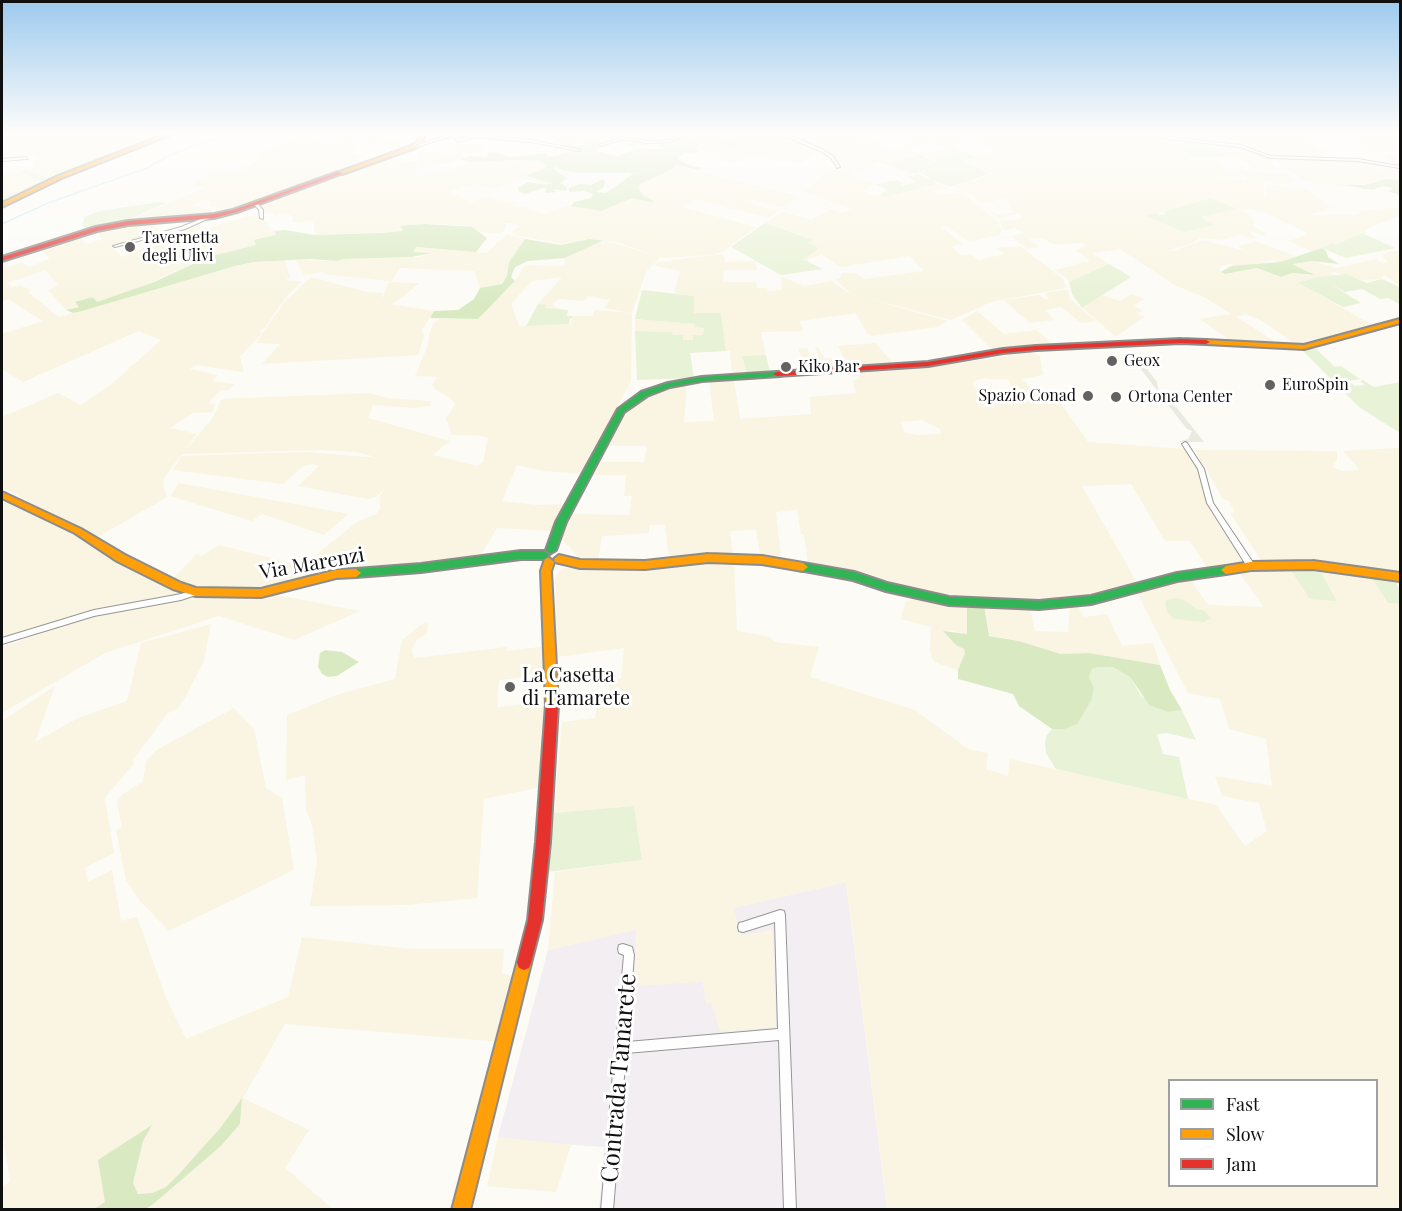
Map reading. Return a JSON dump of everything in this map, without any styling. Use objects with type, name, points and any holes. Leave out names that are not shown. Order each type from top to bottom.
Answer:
[{"type":"main road","points":[[2,203],[31,190]]},
{"type":"main road","points":[[2,259],[106,227],[212,216],[296,190]]},
{"type":"main road","points":[[461,1209],[535,920],[552,701],[546,571],[551,556],[551,545],[621,411],[656,388],[702,379],[928,364],[1036,348],[1155,341],[1304,347],[1401,321]]},
{"type":"main road","name":"Via Marenzi","points":[[2,495],[78,531],[122,558],[177,586],[196,592],[261,593],[336,574],[421,568],[521,555],[551,556],[580,564],[606,566],[645,565],[708,558],[762,560],[854,576],[886,587],[949,601],[1039,605],[1099,599],[1177,578],[1251,566],[1313,565],[1401,576]]},
{"type":"street","points":[[256,204],[261,210],[262,218]]},
{"type":"street","points":[[115,246],[183,228],[212,216]]},
{"type":"street","points":[[1185,444],[1201,469],[1210,503],[1251,566]]},
{"type":"street","points":[[2,640],[94,613],[181,597],[196,592]]},
{"type":"street","points":[[743,927],[780,915],[790,1209]]},
{"type":"street","name":"Contrada Tamarete","points":[[607,1209],[629,955],[628,951],[623,949]]},
{"type":"street","points":[[620,1048],[784,1034]]},
{"type":"shaded area","points":[[2,190],[20,190],[2,198]]},
{"type":"shaded area","points":[[201,190],[293,190],[229,212],[208,205],[212,203],[203,200],[193,205],[214,211],[216,215],[155,225],[165,234],[196,224],[202,229],[258,214],[277,235],[254,241],[257,245],[208,257],[126,293],[97,302],[93,297],[76,302],[80,307],[66,310],[48,290],[58,285],[45,270],[7,283],[12,287],[20,285],[31,290],[28,292],[59,317],[254,262],[285,260],[290,278],[287,278],[287,281],[302,281],[287,296],[264,329],[257,331],[263,332],[240,357],[244,372],[195,365],[190,369],[218,375],[212,381],[234,384],[229,390],[221,390],[210,401],[209,404],[215,404],[213,412],[193,413],[170,428],[197,434],[164,478],[163,485],[167,497],[96,538],[2,487],[2,417],[58,393],[81,405],[113,383],[161,340],[139,331],[23,382],[2,369],[2,334],[43,321],[8,299],[2,302],[2,263],[7,267],[22,262],[28,267],[50,259],[39,248],[79,235],[86,244],[102,239],[95,229],[125,222]],"holes":[[[161,234],[165,239],[122,257],[112,247]]]},
{"type":"shaded area","points":[[299,190],[455,190],[449,191],[472,202],[487,196],[544,214],[569,205],[602,210],[632,198],[654,203],[639,190],[772,190],[797,196],[783,208],[753,200],[750,203],[778,211],[769,218],[697,199],[682,207],[756,227],[724,251],[713,255],[662,258],[658,256],[660,258],[646,272],[632,313],[631,381],[582,474],[544,471],[517,465],[502,501],[537,505],[567,504],[552,531],[497,528],[481,555],[408,565],[351,567],[313,574],[270,588],[200,588],[173,578],[197,554],[201,556],[219,545],[302,566],[357,522],[376,514],[380,509],[380,495],[388,486],[376,497],[367,499],[298,486],[319,466],[312,464],[303,466],[283,484],[173,470],[181,456],[306,452],[379,458],[356,452],[319,450],[182,454],[212,419],[222,399],[370,393],[388,398],[431,401],[430,406],[414,408],[373,405],[368,418],[450,441],[433,455],[478,466],[483,462],[488,438],[477,435],[452,435],[446,418],[455,405],[451,398],[436,390],[432,385],[437,377],[415,376],[427,348],[434,323],[439,319],[478,319],[513,284],[527,265],[564,266],[565,258],[600,242],[614,243],[657,256],[613,241],[589,239],[562,244],[515,235],[511,233],[520,226],[512,223],[506,223],[504,231],[498,234],[481,232],[462,225],[425,224],[402,226],[404,231],[315,235],[313,220],[293,223],[292,215],[274,216],[272,212],[263,213],[258,204]],"holes":[[[562,277],[538,304],[545,305],[543,308],[565,310],[552,306],[558,299],[584,301],[588,296],[610,300],[604,308],[632,313],[594,310],[593,316],[573,316],[571,324],[519,326],[511,304],[532,281]]]},
{"type":"shaded area","points":[[807,190],[866,190],[864,191],[885,197],[915,190],[941,190],[934,191],[940,195],[960,192],[997,221],[1003,232],[1000,235],[972,241],[966,240],[946,226],[941,227],[963,244],[952,247],[962,256],[971,254],[979,260],[1004,254],[996,248],[1020,246],[1063,279],[1066,288],[991,302],[951,320],[854,295],[948,321],[938,327],[871,336],[856,313],[800,321],[803,331],[761,332],[766,355],[742,356],[747,374],[732,375],[730,351],[726,351],[721,313],[694,313],[694,296],[674,293],[680,271],[655,266],[658,262],[723,254],[725,262],[755,261],[757,270],[724,270],[723,282],[756,282],[757,288],[767,288],[768,291],[782,290],[781,276],[804,286],[832,281],[853,296],[835,279],[840,278],[842,273],[855,273],[864,279],[924,271],[910,256],[841,267],[822,255],[805,260],[802,258],[818,249],[816,245],[806,243],[812,239],[765,223],[782,211],[811,220],[831,209],[843,213],[851,209],[804,192]]},
{"type":"shaded area","points":[[959,190],[1264,190],[1264,196],[1266,196],[1267,190],[1308,190],[1330,205],[1325,210],[1309,215],[1357,215],[1360,211],[1400,207],[1400,216],[1368,228],[1364,233],[1336,245],[1311,251],[1288,241],[1309,234],[1266,213],[1249,209],[1243,211],[1254,218],[1254,227],[1267,234],[1262,236],[1252,231],[1249,233],[1257,237],[1251,239],[1241,234],[1221,240],[1200,238],[1191,244],[1166,251],[1179,251],[1181,248],[1203,240],[1243,250],[1238,246],[1255,241],[1296,256],[1280,262],[1273,260],[1237,267],[1231,264],[1221,266],[1218,270],[1226,274],[1257,268],[1281,277],[1292,273],[1310,275],[1309,271],[1289,264],[1312,261],[1337,268],[1376,259],[1383,264],[1387,261],[1381,256],[1391,251],[1400,251],[1400,286],[1385,275],[1381,277],[1382,279],[1361,280],[1334,272],[1330,273],[1335,276],[1299,283],[1374,326],[1321,341],[1297,345],[1264,322],[1246,314],[1237,317],[1280,345],[1232,342],[1200,319],[1231,314],[1202,296],[1176,286],[1120,249],[1092,253],[1109,264],[1069,282],[1055,270],[1090,261],[1076,250],[1087,246],[1082,243],[1059,245],[1042,238],[1029,239],[1039,247],[1027,249],[1011,236],[1025,233],[1014,228],[1004,231],[1000,221],[1023,218],[1017,214],[998,219],[988,210],[998,215],[1014,212],[1010,208],[1011,205],[1004,199],[981,203],[973,196]],"holes":[[[1211,198],[1235,209],[1199,217],[1213,225],[1184,232],[1155,213]]]},
{"type":"shaded area","points":[[507,234],[525,239],[509,262],[507,276],[501,284],[480,288],[474,271],[400,268],[391,282],[420,283],[393,304],[388,304],[434,311],[422,330],[424,336],[418,355],[262,364],[280,344],[256,343],[285,301],[311,277],[367,292],[383,293],[381,301],[389,281],[323,274],[325,273],[323,272],[304,275],[296,260],[337,261],[419,257],[428,254],[412,252],[416,247],[486,253]]},
{"type":"shaded area","points":[[1068,290],[1070,299],[1096,321],[1081,323],[1061,307],[1045,310],[1054,320],[1030,323],[1004,300],[1039,295],[1050,299],[1044,293]]},
{"type":"shaded area","points":[[1131,294],[1144,299],[1134,306],[1142,310],[1137,314],[1144,317],[1116,337],[1083,308],[1103,295],[1120,301]]},
{"type":"shaded area","points":[[977,311],[1004,334],[1037,330],[1053,345],[993,351],[962,320]]},
{"type":"shaded area","points":[[635,319],[696,324],[704,328],[703,335],[693,340],[683,340],[671,332],[635,331]]},
{"type":"shaded area","points":[[876,343],[894,365],[849,368],[838,346]]},
{"type":"shaded area","points":[[815,347],[818,347],[824,358],[841,357],[845,363],[841,368],[807,370],[798,349],[807,348],[811,360],[820,360]]},
{"type":"shaded area","points":[[1031,352],[1040,356],[1043,375],[1022,379],[1031,389],[1051,389],[1088,442],[1186,449],[1198,469],[1212,513],[1244,562],[1208,569],[1190,541],[1165,541],[1131,484],[1082,486],[1138,584],[1084,598],[1016,601],[950,597],[808,564],[804,535],[801,534],[797,510],[776,512],[781,556],[760,555],[756,530],[730,531],[733,555],[669,558],[665,525],[649,525],[649,533],[602,536],[598,560],[579,558],[561,538],[571,514],[629,515],[632,496],[624,496],[626,475],[594,475],[601,462],[644,462],[647,446],[609,446],[626,414],[646,396],[660,390],[687,384],[684,422],[714,421],[709,381],[734,379],[740,419],[811,414],[810,397],[856,393],[853,380],[859,379],[858,376],[852,376],[851,371],[946,365]],"holes":[[[1008,379],[1011,386],[1007,392],[997,392],[997,397],[981,396],[972,384],[975,380]],[[922,420],[940,429],[941,434],[905,433],[900,422]]]},
{"type":"shaded area","points":[[1141,361],[1157,382],[1158,389],[1168,402],[1177,408],[1204,442],[1177,442],[1188,439],[1192,431],[1187,429],[1140,368],[1133,363]]},
{"type":"shaded area","points":[[1400,448],[1400,574],[1338,565],[1262,562],[1230,513],[1235,512],[1229,501],[1223,499],[1195,450],[1337,451],[1337,460],[1332,467],[1343,471],[1360,470],[1343,451]]},
{"type":"shaded area","points":[[179,483],[349,514],[324,535],[262,514],[252,521],[170,496]]},
{"type":"shaded area","points":[[2,498],[68,528],[116,558],[188,596],[277,595],[360,611],[294,640],[219,616],[105,653],[2,713],[2,647],[46,632],[42,627],[2,639]]},
{"type":"shaded area","points":[[734,561],[737,631],[770,637],[775,642],[819,647],[810,677],[915,710],[968,749],[988,753],[986,769],[1008,776],[1010,759],[1216,805],[1245,846],[1267,831],[1259,803],[1222,796],[1215,776],[1272,786],[1266,739],[1229,729],[1220,699],[1188,693],[1136,591],[1192,578],[1194,585],[1208,605],[1264,607],[1237,570],[1289,567],[1336,601],[1318,568],[1368,573],[1388,603],[1400,604],[1400,1209],[887,1209],[846,882],[733,908],[741,936],[772,930],[776,1027],[720,1032],[711,1002],[706,1003],[703,982],[634,986],[636,930],[548,950],[555,872],[642,860],[634,806],[554,813],[562,722],[595,718],[597,705],[609,704],[609,679],[621,679],[624,648],[557,657],[555,578],[562,568],[640,568]]},
{"type":"shaded area","points":[[920,598],[967,604],[967,634],[948,630],[965,653],[958,670],[932,659],[931,627],[901,619],[906,601]]},
{"type":"shaded area","points":[[1070,605],[1077,605],[1084,617],[1107,614],[1122,646],[1153,643],[1160,665],[1089,653],[1061,654],[1019,641],[989,635],[985,608],[1030,607],[1035,631],[1068,632]]},
{"type":"shaded area","points":[[428,623],[427,633],[416,641],[411,650],[415,658],[507,647],[507,651],[547,646],[546,675],[499,680],[497,707],[545,702],[542,787],[484,799],[477,898],[407,905],[310,906],[317,861],[312,825],[306,810],[305,775],[286,780],[287,715],[339,694],[395,679],[402,640],[422,624]]},
{"type":"shaded area","points":[[211,624],[204,661],[185,698],[177,709],[168,713],[133,760],[134,763],[105,798],[114,853],[85,868],[88,882],[112,870],[121,921],[137,917],[167,1000],[186,1039],[288,997],[302,937],[411,949],[504,949],[502,973],[516,978],[501,1042],[285,1024],[243,1098],[309,1130],[285,1168],[333,1209],[145,1209],[221,1146],[240,1124],[242,1099],[221,1127],[166,1187],[152,1193],[138,1194],[133,1183],[143,1141],[151,1126],[105,1202],[94,1209],[2,1210],[2,1186],[10,1182],[2,1131],[3,720],[55,686],[35,742],[78,718],[127,701],[141,643]]},
{"type":"shaded area","points":[[234,708],[254,729],[266,788],[282,798],[294,870],[169,931],[140,901],[126,880],[116,830],[122,827],[117,802],[122,795],[143,781],[147,759],[158,749]]},
{"type":"shaded area","points":[[846,882],[887,1209],[599,1209],[604,1147],[501,1140],[498,1137],[548,950],[637,929],[634,985],[703,981],[706,1003],[711,1002],[776,1026],[772,931],[741,936],[733,908]]},
{"type":"shaded area","points":[[498,1137],[571,1145],[556,1192],[487,1186]]},
{"type":"green space","points":[[21,190],[24,190],[2,200]]},
{"type":"green space","points":[[518,190],[539,190],[525,194]]},
{"type":"green space","points":[[546,190],[557,192],[545,193]]},
{"type":"green space","points":[[569,190],[600,190],[596,192],[606,193],[611,190],[639,190],[654,203],[632,198],[601,211],[571,206],[574,202],[591,198],[593,194],[584,191],[569,192]]},
{"type":"green space","points":[[887,190],[915,190],[885,197],[880,194]]},
{"type":"green space","points":[[1400,190],[1400,195],[1387,191]]},
{"type":"green space","points":[[1211,198],[1236,209],[1200,217],[1214,225],[1184,232],[1145,216],[1155,213],[1166,214],[1163,212]]},
{"type":"green space","points":[[158,202],[166,203],[121,223],[87,230],[82,224],[85,217],[99,211]]},
{"type":"green space","points":[[765,223],[813,240],[807,243],[816,245],[818,249],[803,259],[823,269],[781,275],[731,247]]},
{"type":"green space","points":[[425,224],[472,227],[487,238],[476,252],[416,247],[413,252],[431,253],[411,257],[337,261],[310,259],[254,262],[82,311],[73,313],[66,310],[79,307],[75,302],[93,297],[97,302],[154,282],[208,257],[256,245],[254,240],[276,235],[274,231],[285,230],[315,235],[381,233],[403,231],[401,226]]},
{"type":"green space","points":[[1362,233],[1395,248],[1346,258],[1322,248],[1332,243],[1336,245]]},
{"type":"green space","points":[[525,239],[561,245],[589,239],[615,242],[602,241],[565,258],[528,261],[515,267],[511,277],[515,281],[478,319],[430,318],[434,311],[458,310],[474,299],[480,288],[502,284],[507,276],[509,262]]},
{"type":"green space","points":[[1322,248],[1328,257],[1339,264],[1312,261],[1292,264],[1315,275],[1292,273],[1281,277],[1257,268],[1225,274],[1221,272],[1231,266],[1280,262]]},
{"type":"green space","points":[[1109,264],[1131,277],[1082,308],[1072,294],[1069,282]]},
{"type":"green space","points":[[1346,274],[1367,283],[1382,279],[1400,287],[1400,305],[1389,298],[1380,299],[1362,289],[1345,292],[1329,283],[1361,303],[1343,307],[1298,283],[1319,277]]},
{"type":"green space","points":[[642,290],[694,296],[694,313],[721,313],[726,351],[690,353],[694,378],[637,380],[635,331],[671,332],[674,335],[683,335],[683,340],[693,340],[693,335],[703,335],[704,328],[695,327],[695,324],[635,319]]},
{"type":"green space","points":[[538,304],[546,305],[544,308],[568,310],[567,316],[573,316],[569,324],[526,326]]},
{"type":"green space","points":[[1301,349],[1316,349],[1335,367],[1341,366],[1360,379],[1348,381],[1355,386],[1365,385],[1360,381],[1363,380],[1374,387],[1400,382],[1400,433],[1359,407]]},
{"type":"green space","points":[[766,355],[770,373],[747,374],[742,356]]},
{"type":"green space","points":[[1289,567],[1318,568],[1337,601],[1310,599]]},
{"type":"green space","points":[[1368,573],[1393,577],[1400,590],[1400,604],[1388,603]]},
{"type":"green space","points":[[1176,598],[1184,600],[1197,610],[1203,610],[1211,618],[1204,622],[1174,619],[1167,612],[1165,603],[1167,600]]},
{"type":"green space","points":[[967,604],[984,605],[989,636],[1019,641],[1061,654],[1089,653],[1160,665],[1170,690],[1182,710],[1168,712],[1149,705],[1131,678],[1113,667],[1099,667],[1092,669],[1089,677],[1094,688],[1092,699],[1077,724],[1064,729],[1052,729],[1019,706],[1013,694],[958,679],[964,649],[956,645],[943,631],[967,634]]},
{"type":"green space","points":[[325,650],[342,652],[359,662],[337,676],[328,677],[322,674],[318,667],[320,653]]},
{"type":"green space","points":[[1113,667],[1131,678],[1141,696],[1168,712],[1182,710],[1196,740],[1167,733],[1157,734],[1163,754],[1179,757],[1188,799],[1056,769],[1046,753],[1047,735],[1052,729],[1064,729],[1086,707],[1092,699],[1094,688],[1089,677],[1092,669]]},
{"type":"green space","points":[[634,806],[642,860],[547,872],[554,813]]},
{"type":"green space","points":[[242,1098],[240,1124],[221,1146],[152,1205],[145,1209],[94,1209],[105,1202],[98,1160],[152,1125],[143,1141],[133,1183],[138,1194],[152,1193],[166,1187],[221,1127]]},
{"type":"waterway","points":[[2,224],[48,203],[86,190]]},
{"type":"traffic: fast","points":[[551,550],[561,522],[621,411],[644,394],[668,385],[702,379],[777,374]]},
{"type":"traffic: fast","points":[[356,573],[421,568],[521,555],[544,555]]},
{"type":"traffic: fast","points":[[803,567],[854,576],[886,587],[949,601],[1039,605],[1091,600],[1177,577],[1226,570]]},
{"type":"traffic: slow","points":[[2,205],[34,190]]},
{"type":"traffic: slow","points":[[1206,342],[1304,347],[1400,321]]},
{"type":"traffic: slow","points":[[2,495],[78,531],[121,558],[177,586],[196,592],[261,593],[336,574],[356,573]]},
{"type":"traffic: slow","points":[[559,559],[580,564],[645,565],[708,558],[762,560],[803,567]]},
{"type":"traffic: slow","points":[[549,562],[546,571],[552,705]]},
{"type":"traffic: slow","points":[[1226,570],[1251,566],[1313,565],[1400,577]]},
{"type":"traffic: slow","points":[[461,1210],[524,963]]},
{"type":"traffic: jam","points":[[2,259],[96,229],[128,223],[214,216],[235,211],[294,190]]},
{"type":"traffic: jam","points":[[777,374],[928,364],[1003,351],[1036,348],[1181,341],[1206,342]]},
{"type":"traffic: jam","points":[[524,963],[535,920],[543,842],[552,705]]},
{"type":"place","name":"Tavernetta degli Ulivi","points":[[130,247]]},
{"type":"place","name":"Geox","points":[[1112,361]]},
{"type":"place","name":"Kiko Bar","points":[[786,367]]},
{"type":"place","name":"EuroSpin","points":[[1270,385]]},
{"type":"place","name":"Spazio Conad","points":[[1088,396]]},
{"type":"place","name":"Ortona Center","points":[[1116,397]]},
{"type":"place","name":"La Casetta di Tamarete","points":[[510,687]]}]
